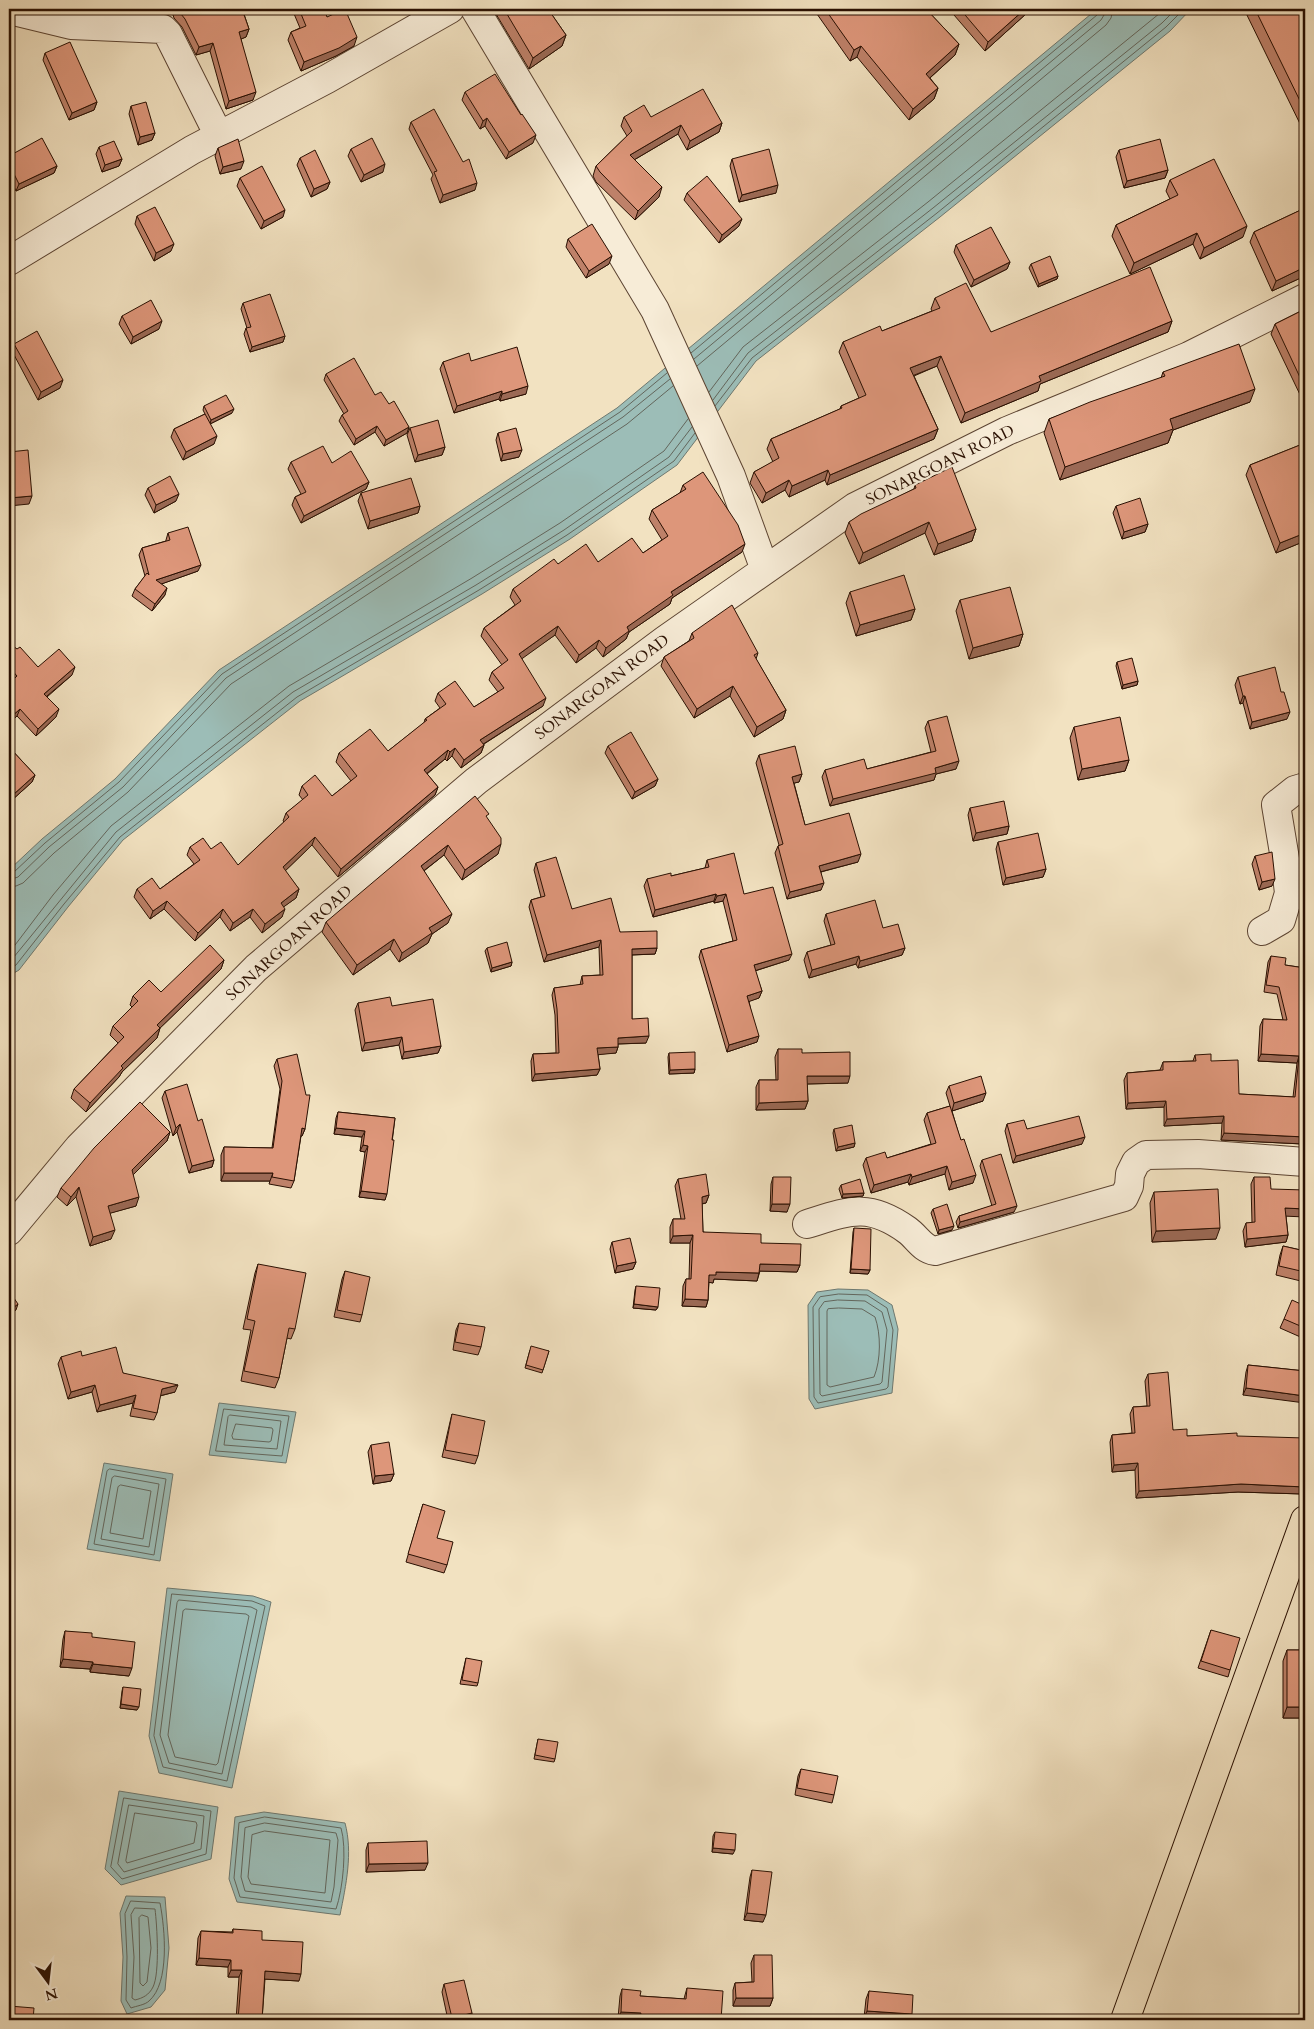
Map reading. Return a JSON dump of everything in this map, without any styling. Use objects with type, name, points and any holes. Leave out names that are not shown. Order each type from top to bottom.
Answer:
[{"type":"main road","points":[[1125,2020],[1305,1520]]},
{"type":"street","points":[[9,261],[192,150],[327,79],[450,9]]},
{"type":"street","points":[[475,9],[656,310],[731,476],[765,570]]},
{"type":"street","points":[[9,10],[71,25],[163,28],[168,34],[219,136]]},
{"type":"street","name":"SONARGOAN ROAD","points":[[9,1231],[79,1147],[256,968],[476,781],[665,640],[864,503],[1007,431],[1189,356],[1305,298]]},
{"type":"street","points":[[1262,930],[1281,920],[1289,893],[1286,859],[1276,806],[1295,790],[1305,787]]},
{"type":"street","points":[[807,1224],[852,1211],[861,1211],[882,1216],[908,1231],[928,1250],[935,1252],[1124,1197],[1129,1186],[1130,1174],[1136,1162],[1146,1155],[1198,1154],[1305,1162]]},
{"type":"water","points":[[1097,9],[1191,9],[1170,31],[940,217],[756,361],[677,465],[570,539],[482,594],[300,701],[123,840],[19,970],[9,976],[9,870],[42,839],[115,779],[219,670],[617,408]]},
{"type":"water","points":[[838,1289],[868,1290],[892,1305],[898,1329],[892,1393],[815,1409],[809,1399],[808,1305],[817,1292]]},
{"type":"water","points":[[219,1403],[296,1412],[286,1463],[209,1455]]},
{"type":"water","points":[[104,1463],[173,1474],[160,1561],[87,1549]]},
{"type":"water","points":[[167,1588],[253,1596],[271,1602],[232,1788],[159,1773],[149,1736]]},
{"type":"water","points":[[119,1791],[218,1807],[211,1859],[121,1885],[105,1869]]},
{"type":"water","points":[[264,1812],[345,1823],[349,1857],[340,1915],[237,1902],[229,1879],[235,1817]]},
{"type":"water","points":[[126,1896],[165,1897],[169,1948],[165,1990],[151,2007],[127,2014],[121,2001],[123,1957],[120,1913]]},
{"type":"building","points":[[177,9],[242,9],[249,29],[239,32],[256,92],[229,101],[213,43],[199,47],[185,19]]},
{"type":"building","points":[[299,9],[324,9],[327,17],[345,9],[357,37],[339,48],[304,62],[291,32],[306,26]]},
{"type":"building","points":[[504,9],[548,9],[566,35],[533,58]]},
{"type":"building","points":[[825,9],[926,9],[959,44],[926,74],[938,88],[913,109],[861,46],[854,50]]},
{"type":"building","points":[[960,9],[1025,9],[988,42]]},
{"type":"building","points":[[1255,9],[1305,9],[1305,111]]},
{"type":"building","points":[[70,42],[97,102],[72,113],[45,53]]},
{"type":"building","points":[[495,74],[536,135],[509,152],[487,118],[483,121],[465,92]]},
{"type":"building","points":[[703,89],[722,123],[690,141],[681,125],[630,155],[662,187],[638,211],[596,166],[632,131],[624,117],[644,105],[651,117]]},
{"type":"building","points":[[146,102],[155,133],[140,137],[131,106]]},
{"type":"building","points":[[434,109],[463,162],[469,159],[477,183],[443,195],[434,172],[437,171],[411,122]]},
{"type":"building","points":[[42,138],[57,166],[19,184],[9,164],[9,156]]},
{"type":"building","points":[[372,138],[385,164],[364,175],[351,149]]},
{"type":"building","points":[[238,139],[244,161],[223,167],[218,148]]},
{"type":"building","points":[[1160,139],[1168,170],[1127,181],[1119,150]]},
{"type":"building","points":[[114,141],[122,159],[105,165],[99,147]]},
{"type":"building","points":[[769,149],[778,185],[742,195],[732,159]]},
{"type":"building","points":[[315,150],[330,182],[314,189],[300,158]]},
{"type":"building","points":[[1214,159],[1247,226],[1204,248],[1197,233],[1134,263],[1116,225],[1178,195],[1170,180]]},
{"type":"building","points":[[262,166],[285,210],[264,221],[240,178]]},
{"type":"building","points":[[707,176],[742,219],[722,235],[687,193]]},
{"type":"building","points":[[155,207],[174,244],[156,253],[137,216]]},
{"type":"building","points":[[1305,208],[1305,267],[1276,281],[1254,232]]},
{"type":"building","points":[[592,224],[612,256],[589,271],[568,239]]},
{"type":"building","points":[[991,227],[1010,262],[974,280],[956,245]]},
{"type":"building","points":[[1050,256],[1058,276],[1039,284],[1031,264]]},
{"type":"building","points":[[1150,267],[1172,321],[1039,376],[1041,381],[965,413],[941,356],[910,368],[938,429],[830,475],[828,470],[792,486],[789,480],[766,493],[754,472],[779,458],[771,439],[842,408],[841,406],[866,395],[843,342],[880,326],[882,331],[940,308],[935,298],[966,283],[991,332]]},
{"type":"building","points":[[270,294],[285,336],[252,347],[246,328],[251,327],[243,303]]},
{"type":"building","points":[[151,300],[162,321],[133,337],[122,316]]},
{"type":"building","points":[[1305,309],[1305,388],[1275,324]]},
{"type":"building","points":[[37,331],[63,380],[41,392],[14,344]]},
{"type":"building","points":[[1239,344],[1255,389],[1170,419],[1173,429],[1065,467],[1049,419],[1090,402],[1165,376],[1163,372]]},
{"type":"building","points":[[517,347],[528,386],[502,394],[502,391],[457,406],[443,362],[469,353],[471,361]]},
{"type":"building","points":[[354,358],[375,395],[381,392],[389,404],[394,401],[409,427],[386,440],[377,426],[356,439],[342,415],[348,411],[326,374]]},
{"type":"building","points":[[226,395],[234,409],[211,420],[204,406]]},
{"type":"building","points":[[205,414],[217,436],[186,452],[174,429]]},
{"type":"building","points":[[438,420],[445,447],[418,455],[410,428]]},
{"type":"building","points":[[516,428],[522,450],[503,454],[498,433]]},
{"type":"building","points":[[1305,443],[1305,533],[1280,543],[1250,465]]},
{"type":"building","points":[[323,446],[332,463],[351,451],[369,482],[304,516],[295,497],[306,492],[291,462]]},
{"type":"building","points":[[28,450],[32,496],[9,498],[9,452]]},
{"type":"building","points":[[952,467],[976,529],[938,544],[929,522],[863,553],[849,522],[861,514],[916,488],[915,485]]},
{"type":"building","points":[[703,472],[738,525],[745,544],[671,592],[673,595],[627,627],[629,631],[606,648],[599,640],[579,655],[558,626],[519,654],[546,698],[480,740],[484,745],[464,760],[455,748],[450,752],[448,750],[424,770],[438,787],[341,869],[315,837],[283,867],[299,889],[281,903],[285,909],[265,924],[253,909],[233,923],[223,909],[198,933],[167,901],[153,911],[137,889],[152,878],[160,889],[200,860],[190,847],[203,838],[211,849],[221,842],[238,865],[289,817],[286,813],[308,795],[302,786],[315,775],[332,796],[357,776],[339,753],[370,729],[388,751],[427,720],[425,719],[446,704],[438,693],[455,681],[474,707],[504,688],[492,672],[508,660],[484,628],[521,601],[513,589],[554,559],[558,564],[586,544],[598,562],[632,538],[643,553],[668,536],[652,510],[686,489],[683,485]]},
{"type":"building","points":[[170,476],[179,494],[156,505],[148,488]]},
{"type":"building","points":[[411,478],[420,506],[370,521],[361,493]]},
{"type":"building","points":[[1140,498],[1148,524],[1124,532],[1116,506]]},
{"type":"building","points":[[188,527],[201,565],[156,580],[167,588],[155,604],[135,589],[147,573],[149,575],[142,548],[170,540],[168,533]]},
{"type":"building","points":[[904,575],[915,609],[860,625],[850,592]]},
{"type":"building","points":[[1010,587],[1023,634],[973,648],[960,600]]},
{"type":"building","points":[[732,605],[758,653],[754,655],[786,710],[757,727],[733,686],[697,709],[664,657],[694,638],[692,633]]},
{"type":"building","points":[[9,643],[17,649],[20,647],[38,667],[59,649],[75,667],[44,694],[59,709],[38,729],[20,709],[11,717],[9,714],[9,684],[17,676],[9,667]]},
{"type":"building","points":[[1132,658],[1138,681],[1123,685],[1117,662]]},
{"type":"building","points":[[1275,667],[1281,692],[1284,692],[1290,712],[1252,722],[1238,677]]},
{"type":"building","points":[[947,716],[959,761],[935,768],[936,773],[833,799],[825,770],[864,759],[867,769],[936,751],[928,721]]},
{"type":"building","points":[[1120,717],[1129,760],[1082,769],[1074,727]]},
{"type":"building","points":[[631,732],[658,779],[635,792],[608,746]]},
{"type":"building","points":[[795,746],[802,774],[792,777],[805,825],[849,813],[861,854],[819,866],[824,883],[790,892],[778,846],[783,844],[759,755]]},
{"type":"building","points":[[9,747],[35,775],[14,794],[9,788]]},
{"type":"building","points":[[475,796],[489,814],[486,816],[501,838],[501,844],[465,870],[448,845],[421,866],[452,914],[429,928],[432,933],[402,953],[394,939],[357,965],[326,922]]},
{"type":"building","points":[[1004,801],[1009,826],[976,833],[970,808]]},
{"type":"building","points":[[1038,833],[1046,869],[1006,878],[998,842]]},
{"type":"building","points":[[1272,852],[1275,879],[1262,882],[1255,856]]},
{"type":"building","points":[[734,853],[744,894],[773,887],[792,954],[754,965],[762,991],[747,996],[759,1036],[729,1045],[701,950],[737,940],[726,894],[717,896],[716,894],[655,910],[647,879],[671,873],[671,876],[709,867],[707,860]]},
{"type":"building","points":[[556,857],[572,909],[611,898],[620,932],[657,931],[657,948],[632,949],[632,1019],[648,1018],[649,1036],[618,1038],[618,1047],[597,1048],[600,1069],[535,1074],[533,1054],[559,1053],[554,988],[583,984],[582,976],[603,975],[601,940],[547,955],[531,900],[545,896],[536,863]]},
{"type":"building","points":[[875,900],[883,928],[898,924],[905,948],[860,961],[859,956],[812,970],[807,952],[835,944],[826,914]]},
{"type":"building","points":[[507,942],[512,962],[492,968],[487,948]]},
{"type":"building","points":[[210,945],[224,960],[157,1025],[160,1028],[121,1066],[123,1068],[90,1103],[74,1089],[124,1037],[113,1026],[138,1001],[133,996],[149,980],[161,992]]},
{"type":"building","points":[[1271,956],[1286,958],[1285,965],[1305,968],[1305,1137],[1224,1133],[1224,1116],[1167,1119],[1166,1101],[1128,1103],[1127,1073],[1163,1070],[1163,1062],[1196,1061],[1195,1055],[1211,1054],[1211,1061],[1238,1060],[1239,1094],[1295,1097],[1299,1056],[1261,1054],[1263,1019],[1287,1020],[1279,987],[1266,985]]},
{"type":"building","points":[[390,997],[392,1006],[433,999],[441,1046],[404,1052],[402,1037],[365,1043],[358,1003]]},
{"type":"building","points":[[778,1049],[802,1049],[802,1053],[850,1052],[850,1076],[807,1076],[808,1101],[759,1103],[759,1080],[778,1080]]},
{"type":"building","points":[[695,1052],[695,1069],[670,1070],[669,1053]]},
{"type":"building","points":[[297,1054],[306,1095],[310,1095],[305,1129],[302,1128],[294,1181],[272,1177],[273,1173],[224,1173],[224,1147],[273,1148],[282,1081],[277,1059]]},
{"type":"building","points":[[981,1076],[986,1093],[954,1103],[949,1086]]},
{"type":"building","points":[[187,1084],[198,1121],[202,1119],[214,1160],[192,1166],[180,1124],[176,1128],[165,1091]]},
{"type":"building","points":[[140,1102],[170,1132],[132,1170],[139,1197],[108,1206],[115,1230],[93,1237],[79,1187],[71,1197],[61,1188],[94,1148]]},
{"type":"building","points":[[950,1106],[961,1140],[964,1139],[976,1175],[952,1182],[947,1166],[912,1177],[911,1174],[874,1185],[866,1158],[885,1152],[887,1158],[936,1143],[927,1113]]},
{"type":"building","points":[[338,1112],[395,1118],[387,1194],[361,1191],[368,1146],[363,1145],[365,1131],[336,1128]]},
{"type":"building","points":[[1079,1116],[1085,1137],[1016,1156],[1007,1124],[1024,1120],[1027,1129]]},
{"type":"building","points":[[852,1125],[855,1143],[838,1147],[834,1129]]},
{"type":"building","points":[[1001,1154],[1017,1206],[960,1222],[959,1216],[996,1204],[982,1160]]},
{"type":"building","points":[[706,1174],[709,1195],[702,1197],[703,1232],[761,1234],[761,1243],[801,1244],[800,1265],[760,1264],[759,1273],[716,1272],[716,1275],[709,1275],[708,1300],[685,1299],[686,1279],[691,1279],[693,1235],[673,1236],[673,1219],[685,1219],[678,1179]]},
{"type":"building","points":[[773,1177],[791,1177],[790,1204],[772,1204]]},
{"type":"building","points":[[1254,1177],[1270,1177],[1271,1189],[1305,1190],[1305,1209],[1285,1208],[1288,1235],[1247,1239],[1246,1223],[1255,1222]]},
{"type":"building","points":[[860,1179],[864,1193],[843,1194],[841,1185]]},
{"type":"building","points":[[1218,1189],[1220,1228],[1156,1231],[1154,1192]]},
{"type":"building","points":[[947,1204],[954,1226],[939,1230],[933,1209]]},
{"type":"building","points":[[854,1228],[871,1229],[870,1270],[851,1269]]},
{"type":"building","points":[[630,1238],[636,1262],[617,1266],[612,1242]]},
{"type":"building","points":[[1283,1246],[1305,1251],[1305,1272],[1279,1266]]},
{"type":"building","points":[[258,1264],[306,1273],[295,1329],[289,1328],[279,1378],[244,1371],[255,1321],[247,1319]]},
{"type":"building","points":[[345,1271],[370,1277],[362,1315],[337,1310]]},
{"type":"building","points":[[636,1286],[660,1288],[658,1307],[634,1304]]},
{"type":"building","points":[[9,1291],[18,1304],[9,1311]]},
{"type":"building","points":[[1292,1300],[1305,1306],[1305,1328],[1284,1319]]},
{"type":"building","points":[[459,1323],[485,1327],[481,1347],[455,1342]]},
{"type":"building","points":[[531,1346],[549,1351],[543,1370],[526,1365]]},
{"type":"building","points":[[116,1347],[123,1373],[178,1385],[162,1389],[157,1413],[133,1408],[136,1395],[100,1405],[95,1385],[71,1392],[61,1357],[81,1351],[82,1356]]},
{"type":"building","points":[[1248,1365],[1305,1371],[1305,1396],[1246,1388]]},
{"type":"building","points":[[1168,1372],[1173,1430],[1187,1429],[1187,1436],[1237,1433],[1237,1436],[1305,1438],[1305,1487],[1241,1484],[1139,1491],[1138,1463],[1114,1465],[1112,1435],[1135,1433],[1133,1407],[1150,1406],[1148,1374]]},
{"type":"building","points":[[452,1414],[485,1421],[478,1456],[445,1450]]},
{"type":"building","points":[[389,1442],[394,1474],[375,1476],[371,1445]]},
{"type":"building","points":[[423,1504],[445,1511],[437,1538],[453,1542],[447,1565],[408,1554]]},
{"type":"building","points":[[1211,1630],[1240,1638],[1230,1670],[1201,1661]]},
{"type":"building","points":[[65,1631],[92,1633],[92,1637],[135,1642],[132,1668],[63,1659]]},
{"type":"building","points":[[1287,1650],[1305,1650],[1305,1707],[1287,1707]]},
{"type":"building","points":[[466,1658],[482,1661],[478,1683],[462,1680]]},
{"type":"building","points":[[123,1687],[141,1689],[139,1707],[121,1704]]},
{"type":"building","points":[[538,1739],[558,1742],[555,1759],[535,1755]]},
{"type":"building","points":[[801,1769],[838,1776],[834,1795],[797,1788]]},
{"type":"building","points":[[715,1832],[736,1834],[735,1850],[713,1848]]},
{"type":"building","points":[[427,1841],[428,1863],[369,1864],[368,1843]]},
{"type":"building","points":[[752,1870],[772,1872],[766,1915],[747,1913]]},
{"type":"building","points":[[233,1929],[262,1931],[262,1940],[303,1942],[301,1974],[265,1971],[262,2020],[238,2020],[242,1970],[231,1970],[231,1960],[199,1958],[201,1931],[233,1933]]},
{"type":"building","points":[[754,1955],[772,1955],[773,1998],[736,1998],[735,1983],[754,1982]]},
{"type":"building","points":[[464,1980],[472,2013],[452,2018],[444,1984]]},
{"type":"building","points":[[687,1988],[723,1991],[721,2020],[663,2018],[663,2020],[640,2018],[641,2013],[621,2012],[622,1989],[641,1991],[640,1996],[686,1999]]},
{"type":"building","points":[[869,1991],[913,1995],[912,2014],[867,2011]]},
{"type":"building","points":[[9,2006],[34,2008],[33,2020],[9,2020]]}]
